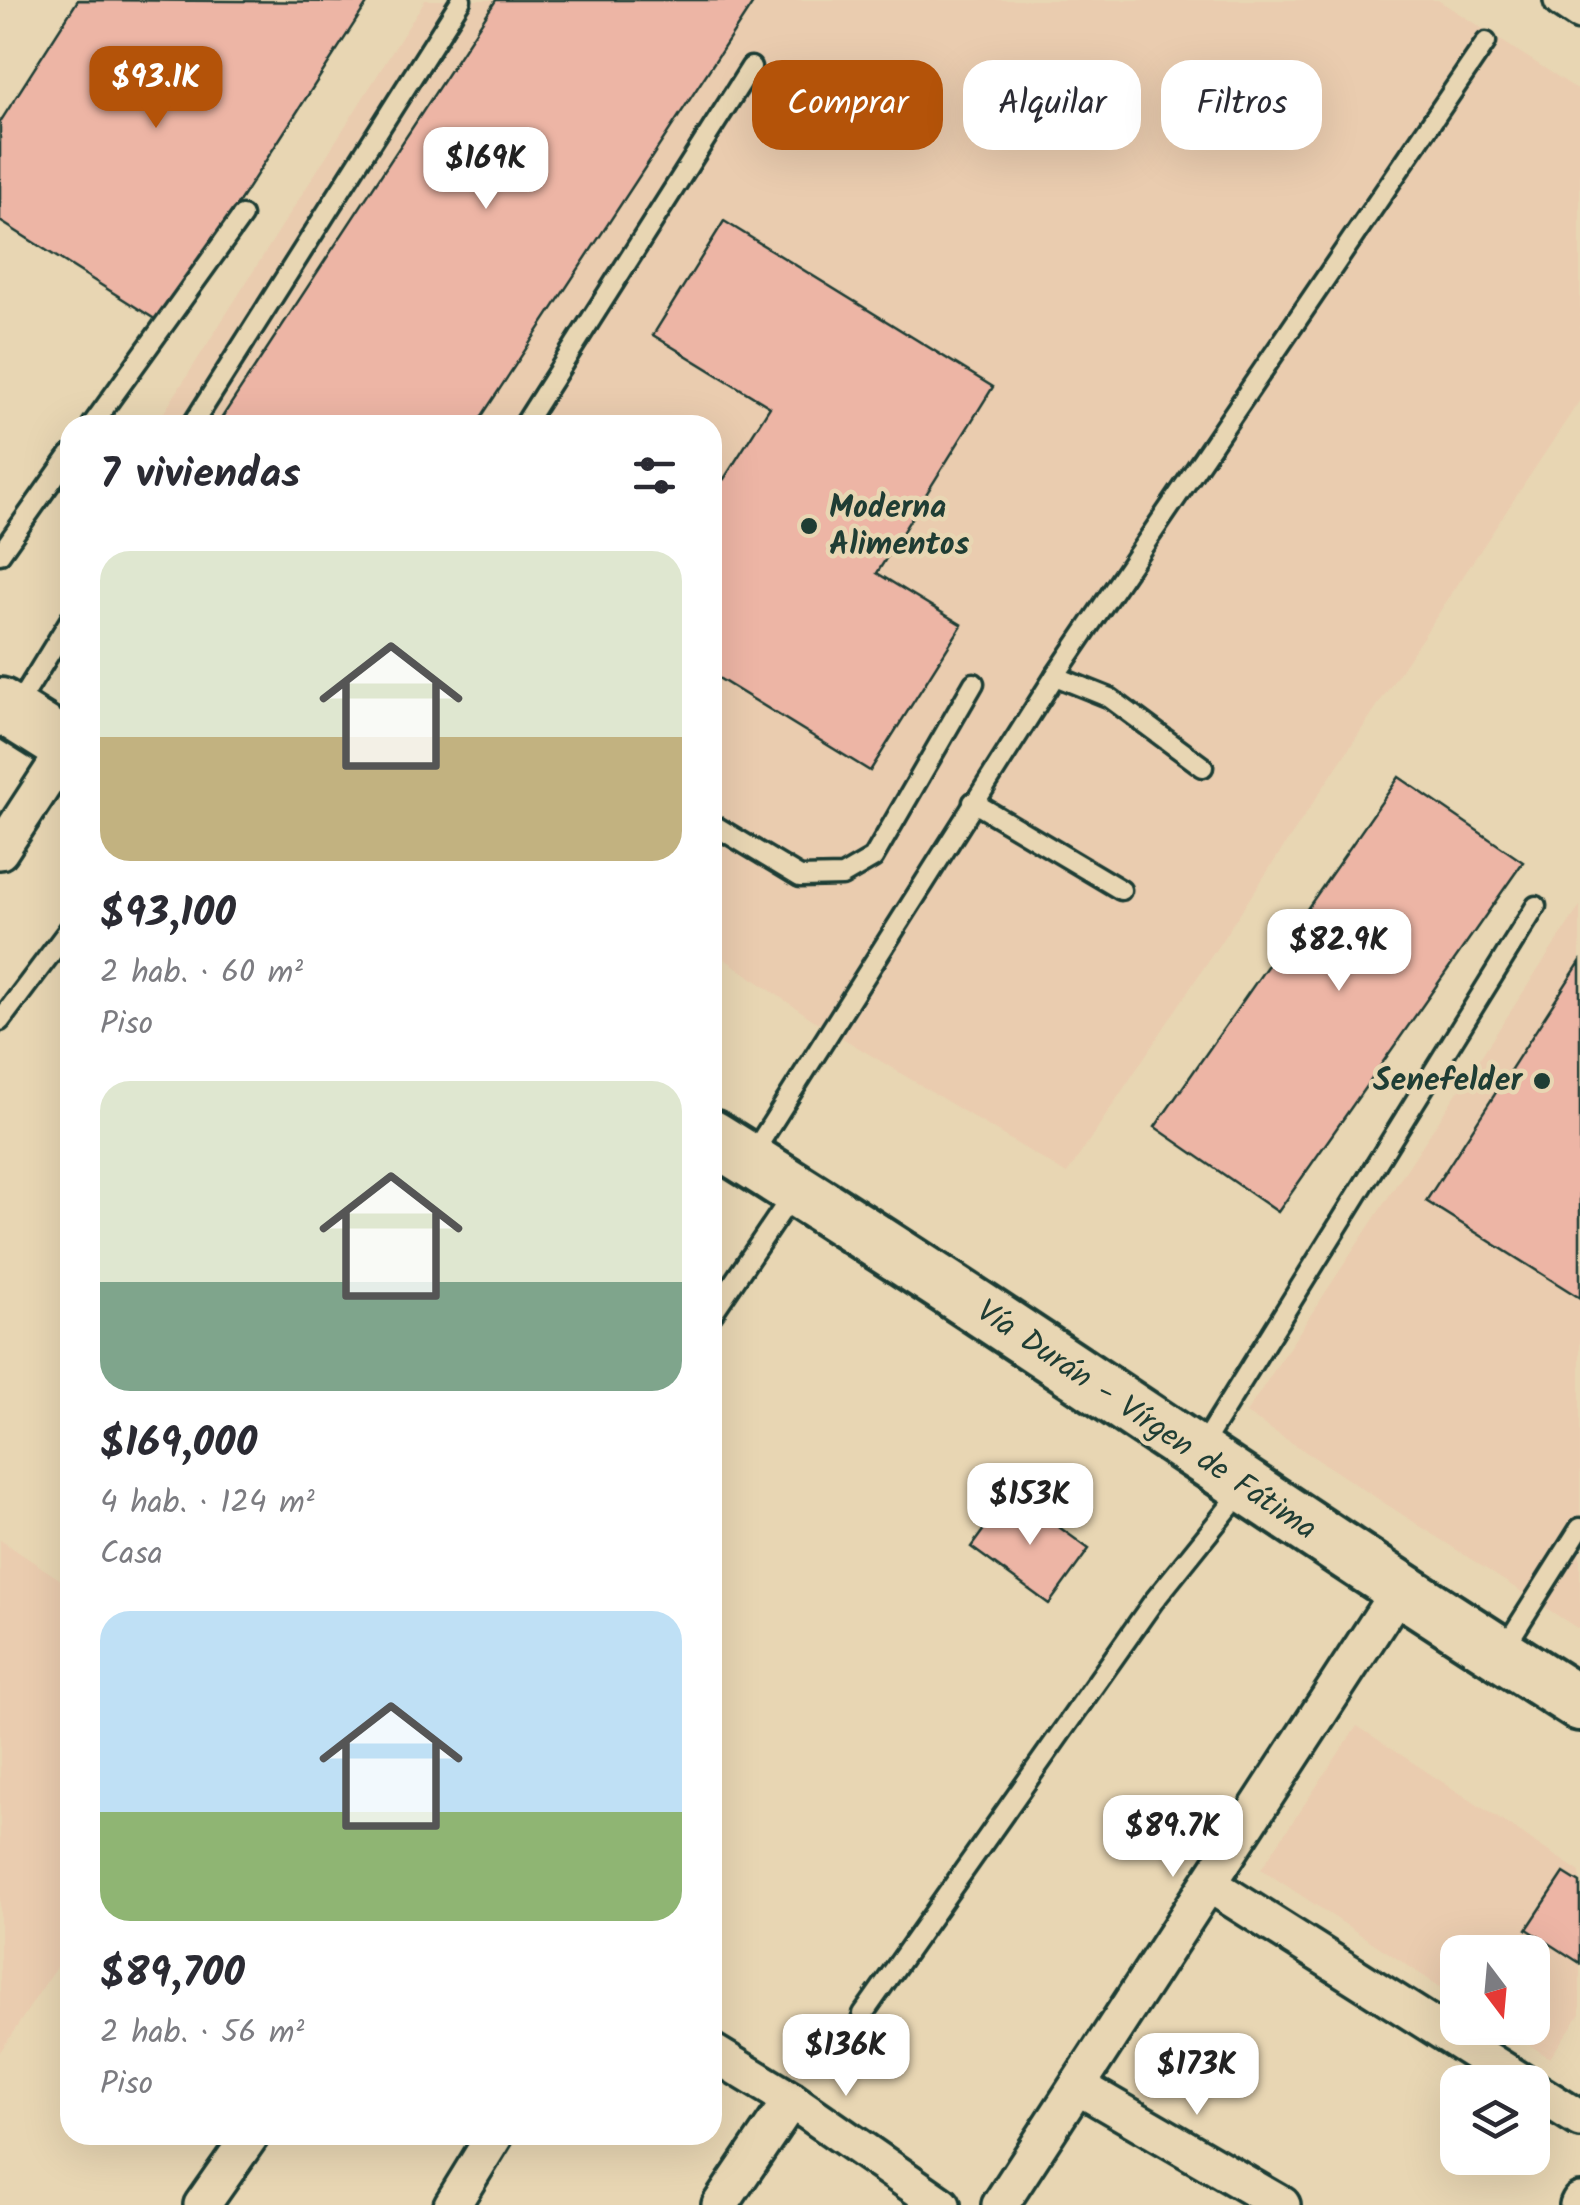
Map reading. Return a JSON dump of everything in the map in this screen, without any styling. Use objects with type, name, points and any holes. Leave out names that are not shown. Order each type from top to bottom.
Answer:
[{"type":"main road","points":[[6,709],[60,742]]},
{"type":"main road","name":"Vía Durán - Vírgen de Fátima","points":[[722,1145],[1198,1452],[1399,1590],[1580,1704]]},
{"type":"street","points":[[1562,0],[1580,12]]},
{"type":"street","points":[[0,851],[60,761]]},
{"type":"street","points":[[1000,2205],[1399,1590]]},
{"type":"street","points":[[1210,1884],[1495,2065]]},
{"type":"street","points":[[722,2058],[792,2100],[942,2205]]},
{"type":"street","points":[[1079,2087],[1282,2205]]},
{"type":"street","points":[[720,2205],[792,2100]]},
{"type":"street","points":[[1550,2100],[1580,2119]]},
{"type":"street","points":[[202,2205],[244,2145]]},
{"type":"street","points":[[452,2205],[489,2145]]},
{"type":"lane","points":[[198,415],[461,0]]},
{"type":"lane","points":[[722,1145],[973,802],[1486,42]]},
{"type":"lane","points":[[530,415],[751,67]]},
{"type":"lane","points":[[99,415],[242,216]]},
{"type":"lane","points":[[0,554],[60,469]]},
{"type":"lane","points":[[6,709],[60,634]]},
{"type":"lane","points":[[1055,676],[1110,698],[1203,767]]},
{"type":"lane","points":[[722,830],[800,878],[842,876],[873,858],[974,682]]},
{"type":"lane","points":[[973,802],[1121,890]]},
{"type":"lane","points":[[1198,1452],[1536,906]]},
{"type":"lane","points":[[0,1021],[60,941]]},
{"type":"lane","points":[[722,1299],[796,1190]]},
{"type":"lane","points":[[863,2014],[1152,1602],[1247,1486]]},
{"type":"lane","points":[[1500,1654],[1580,1528]]},
{"type":"shaded area","points":[[425,0],[1438,0],[1580,91],[1580,400],[1067,1174],[821,1025],[722,957],[722,415],[162,415]]},
{"type":"shaded area","points":[[1580,906],[1580,1630],[1246,1413]]},
{"type":"shaded area","points":[[0,1540],[60,1579],[60,1961],[0,2052]]},
{"type":"shaded area","points":[[1357,1726],[1580,1872],[1580,2014],[1550,2058],[1530,2045],[1550,2045],[1550,1935],[1440,1935],[1440,1987],[1261,1869]]},
{"type":"building","points":[[78,0],[368,2],[161,323],[0,221],[0,122]]},
{"type":"building","points":[[496,0],[755,0],[483,415],[224,415]]},
{"type":"building","name":"Moderna Alimentos","points":[[724,221],[993,387],[877,573],[962,625],[870,771],[722,680],[722,478],[770,407],[653,335]]},
{"type":"building","points":[[1399,777],[1523,862],[1278,1212],[1155,1127]]},
{"type":"building","name":"Senefelder","points":[[1580,962],[1580,1298],[1426,1201]]},
{"type":"building","points":[[1011,1492],[1089,1549],[1049,1604],[971,1547]]},
{"type":"building","points":[[1564,1873],[1580,1883],[1580,1963],[1550,1944],[1550,1935],[1536,1935],[1527,1929]]},
{"type":"place","name":"Moderna Alimentos","points":[[809,526]]},
{"type":"place","name":"Senefelder","points":[[1542,1081]]}]
